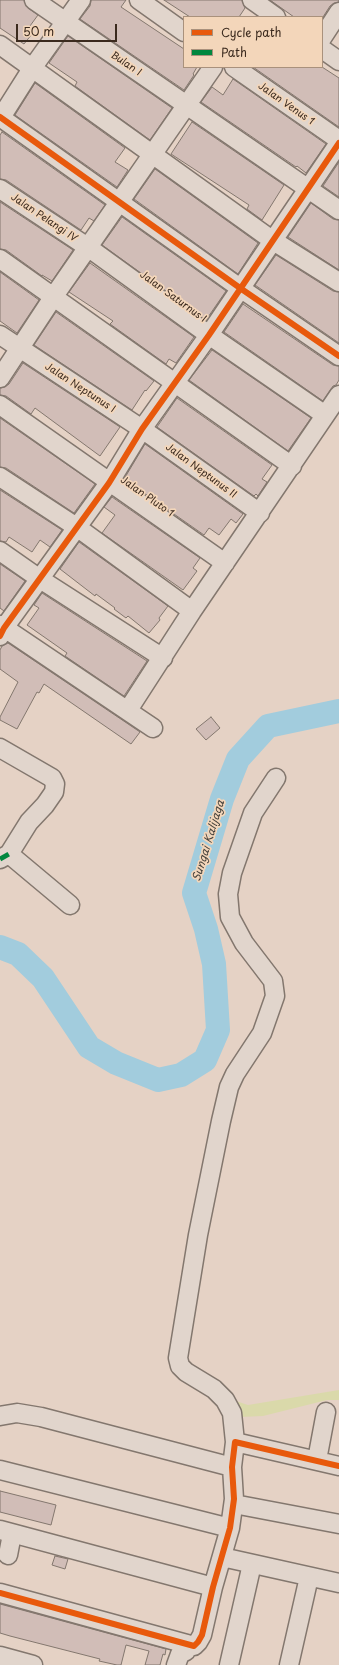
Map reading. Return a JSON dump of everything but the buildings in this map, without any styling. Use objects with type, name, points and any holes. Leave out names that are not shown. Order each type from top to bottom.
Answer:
[{"type":"street","name":"Bulan I","points":[[34,0],[339,210]]},
{"type":"street","points":[[81,0],[0,118],[240,288],[339,356]]},
{"type":"street","points":[[138,0],[183,31]]},
{"type":"street","points":[[254,5],[274,16]]},
{"type":"street","points":[[323,36],[339,12]]},
{"type":"street","points":[[0,45],[272,240],[339,282]]},
{"type":"street","points":[[323,50],[339,61]]},
{"type":"street","points":[[0,378],[54,296],[212,68]]},
{"type":"street","name":"Jalan Venus 1","points":[[235,68],[339,142]]},
{"type":"street","points":[[153,728],[128,710],[1,630],[110,483],[142,429],[209,335],[339,142]]},
{"type":"street","name":"Jalan Pelangi IV","points":[[0,189],[88,248]]},
{"type":"street","name":"Jalan Saturnus I","points":[[88,248],[209,335],[325,415]]},
{"type":"street","points":[[0,259],[292,466]]},
{"type":"street","name":"Jalan Neptunus I","points":[[0,335],[142,429]]},
{"type":"street","points":[[128,710],[192,611],[339,395]]},
{"type":"street","name":"Jalan Pluto 1","points":[[0,405],[225,564]]},
{"type":"street","name":"Jalan Neptunus II","points":[[142,429],[260,513]]},
{"type":"street","points":[[0,477],[78,528],[192,611]]},
{"type":"street","points":[[0,551],[40,579],[163,658]]},
{"type":"street","points":[[0,748],[52,778],[55,784],[54,792],[45,806],[30,822],[4,857],[70,905]]},
{"type":"street","points":[[0,1593],[184,1656],[198,1642],[202,1635],[213,1587],[230,1528],[234,1504],[232,1467],[235,1442],[232,1413],[225,1400],[214,1389],[186,1372],[180,1366],[178,1358],[198,1235],[229,1087],[235,1074],[262,1033],[275,996],[272,981],[244,943],[230,917],[228,894],[232,873],[253,813],[276,778]]},
{"type":"street","points":[[317,1460],[326,1412]]},
{"type":"street","points":[[0,1416],[17,1413],[41,1417],[232,1467]]},
{"type":"street","points":[[235,1442],[339,1466]]},
{"type":"street","points":[[0,1470],[230,1528]]},
{"type":"street","points":[[234,1504],[339,1524]]},
{"type":"street","points":[[8,1554],[6,1532],[213,1587]]},
{"type":"street","points":[[222,1557],[309,1577],[338,1578]]},
{"type":"street","points":[[229,1665],[252,1564]]},
{"type":"street","points":[[289,1665],[309,1577]]},
{"type":"street","points":[[0,1656],[33,1665]]},
{"type":"green space","points":[[339,1390],[339,1400],[327,1400],[263,1416],[240,1417],[233,1400],[248,1405]]},
{"type":"waterway","name":"Sungai Kalijaga","points":[[0,947],[18,954],[43,978],[89,1047],[116,1063],[158,1080],[181,1075],[205,1060],[218,1030],[214,964],[206,929],[194,893],[222,799],[238,759],[268,726],[339,711]]},
{"type":"marked path","points":[[0,859],[9,854]]},
{"type":"cycle path","points":[[0,117],[240,288],[339,356]]},
{"type":"cycle path","points":[[0,636],[4,628],[109,483],[142,429],[209,335],[339,143]]},
{"type":"cycle path","points":[[0,1593],[194,1646],[202,1635],[213,1587],[230,1528],[234,1499],[232,1467],[235,1442],[339,1466]]}]
